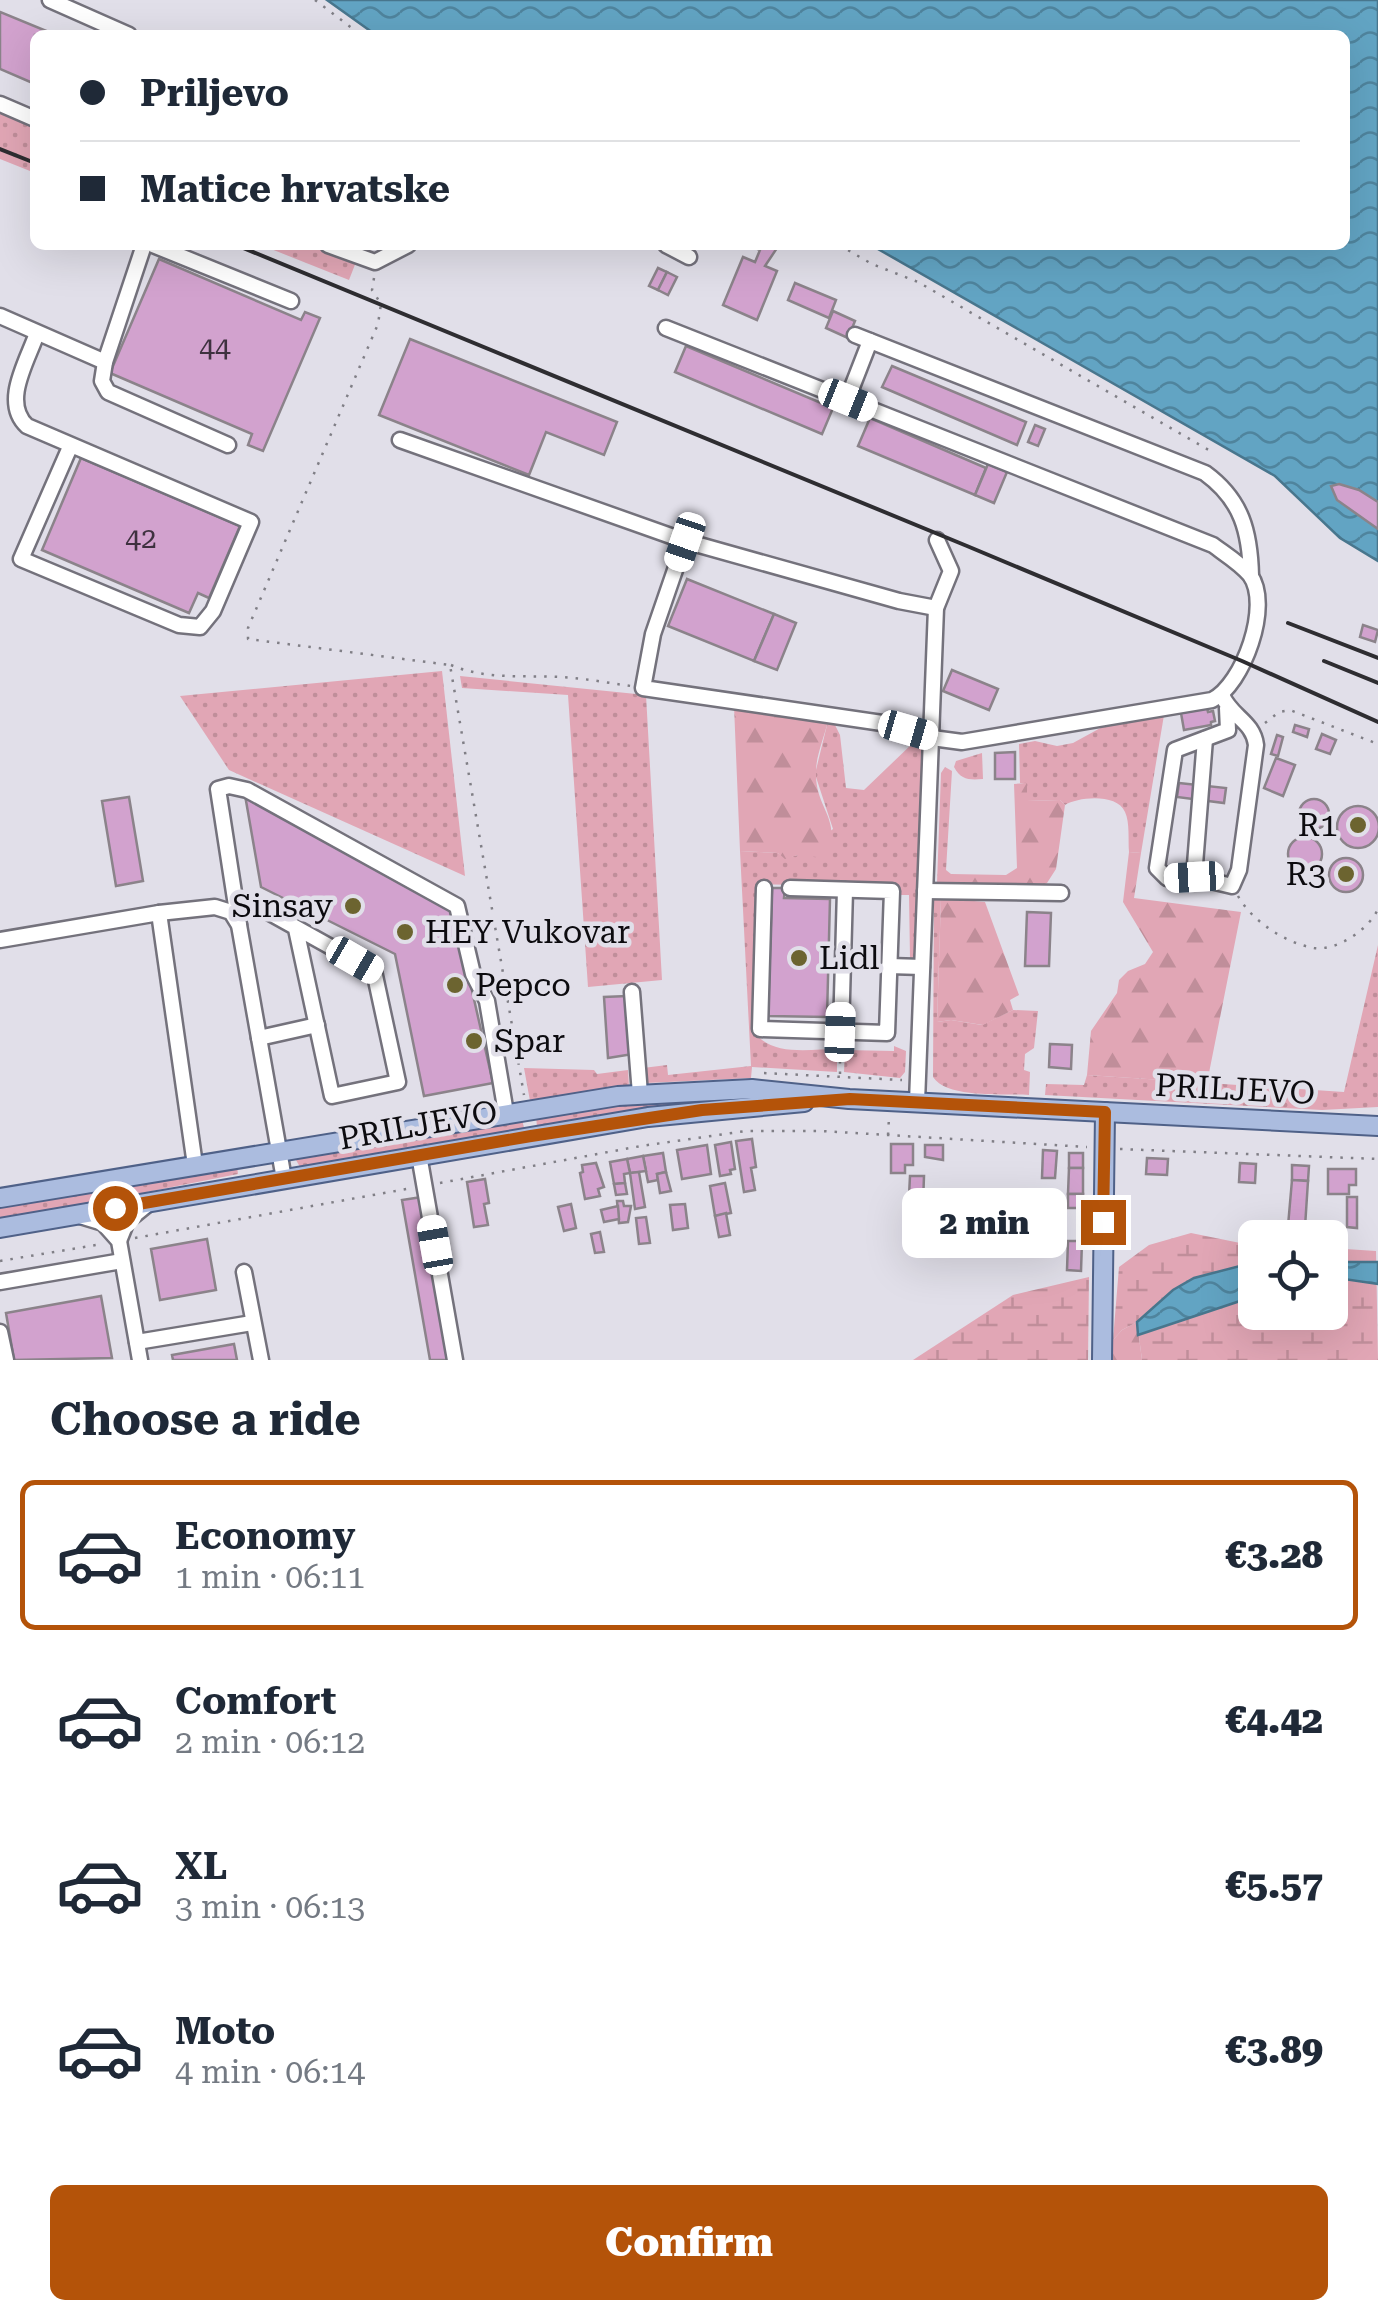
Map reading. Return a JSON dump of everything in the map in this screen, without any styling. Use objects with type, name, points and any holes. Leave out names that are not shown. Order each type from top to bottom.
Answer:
[{"type":"main road","name":"PRILJEVO","points":[[0,1197],[640,1094],[752,1089],[850,1099],[1378,1126]]},
{"type":"main road","name":"PRILJEVO","points":[[0,1228],[648,1117],[850,1099]]},
{"type":"main road","points":[[1102,1360],[1105,1112]]},
{"type":"street","points":[[50,0],[119,30]]},
{"type":"street","points":[[0,104],[30,117]]},
{"type":"street","points":[[142,250],[102,382],[108,392],[228,445]]},
{"type":"street","points":[[165,250],[291,301]]},
{"type":"street","points":[[340,250],[364,260],[384,259],[399,250]]},
{"type":"street","points":[[675,250],[689,258]]},
{"type":"street","points":[[0,316],[105,362]]},
{"type":"street","points":[[666,328],[1213,545],[1251,576]]},
{"type":"street","points":[[38,333],[16,391],[19,419],[70,447],[250,522],[214,612],[200,627],[179,625],[21,559],[70,447]]},
{"type":"street","points":[[685,542],[653,634],[643,688],[882,724],[962,742],[1225,701],[1255,734],[1239,870],[1232,886],[1194,877],[1167,878],[1157,868],[1175,750],[1228,730],[1225,701],[1258,623],[1244,518],[1219,483],[1205,473],[855,335]]},
{"type":"street","points":[[848,400],[870,341]]},
{"type":"street","points":[[400,440],[685,542],[936,608]]},
{"type":"street","points":[[917,1102],[936,608],[951,572],[937,540]]},
{"type":"street","points":[[1194,877],[1205,738]]},
{"type":"street","points":[[284,1179],[218,789],[230,786],[247,790],[457,906],[473,974],[487,1000],[506,1113]]},
{"type":"street","points":[[764,888],[760,1029],[887,1033],[892,891],[790,888]]},
{"type":"street","points":[[840,1032],[845,890]]},
{"type":"street","points":[[925,891],[1061,893]]},
{"type":"street","points":[[0,940],[216,907],[231,912],[239,925]]},
{"type":"street","points":[[268,912],[374,971],[398,1082],[332,1096],[296,929]]},
{"type":"street","points":[[158,913],[195,1165]]},
{"type":"street","points":[[890,966],[922,967]]},
{"type":"street","points":[[632,992],[640,1094]]},
{"type":"street","points":[[259,1038],[317,1025]]},
{"type":"street","points":[[419,1155],[456,1360]]},
{"type":"street","points":[[140,1360],[119,1241],[127,1221],[152,1202]]},
{"type":"street","points":[[77,1214],[102,1223],[119,1241]]},
{"type":"street","points":[[0,1282],[122,1262]]},
{"type":"street","points":[[244,1272],[260,1360]]},
{"type":"street","points":[[137,1342],[252,1323]]},
{"type":"street","points":[[0,1332],[6,1360]]},
{"type":"path","points":[[316,0],[355,30]]},
{"type":"path","points":[[847,250],[918,282],[1212,452]]},
{"type":"path","points":[[364,260],[374,278],[372,290],[381,304],[378,324],[248,628],[248,640],[450,665],[468,672],[558,677],[643,688]]},
{"type":"path","points":[[450,665],[526,1110]]},
{"type":"path","points":[[1255,734],[1269,718],[1290,710],[1378,744]]},
{"type":"path","points":[[1232,886],[1248,914],[1264,927],[1317,949],[1353,938],[1369,926],[1378,909]]},
{"type":"path","points":[[840,1032],[840,1076]]},
{"type":"path","points":[[764,1073],[899,1081],[907,1073]]},
{"type":"path","points":[[0,1261],[640,1146],[746,1131],[821,1131],[1378,1159]]},
{"type":"green space","points":[[0,110],[30,123],[30,171],[0,159]]},
{"type":"green space","points":[[274,250],[328,250],[356,262],[349,280]]},
{"type":"green space","points":[[442,671],[465,876],[229,770],[180,696]]},
{"type":"green space","points":[[460,676],[646,695],[662,980],[588,987],[568,695],[462,688]]},
{"type":"green space","points":[[734,706],[828,721],[816,768],[817,787],[832,834],[826,858],[798,855],[785,859],[778,853],[740,851]]},
{"type":"green space","points":[[1164,715],[1141,853],[1129,852],[1127,816],[1114,802],[1088,799],[1065,805],[1060,800],[1027,801],[1027,784],[1020,783],[1019,744],[1073,743],[1104,726]]},
{"type":"green space","points":[[828,721],[834,723],[840,735],[846,788],[864,790],[913,743],[922,744],[917,956],[910,959],[909,895],[898,895],[890,887],[756,884],[754,1031],[780,1048],[837,1049],[837,1072],[752,1067],[751,1078],[646,1083],[643,1068],[667,1065],[668,1075],[751,1066],[740,851],[778,853],[785,858],[798,855],[833,829],[815,774]]},
{"type":"green space","points":[[982,753],[983,779],[966,778],[954,767],[956,761]]},
{"type":"green space","points":[[945,767],[952,771],[946,870],[951,874],[951,885],[1047,883],[1038,886],[939,885],[937,883],[941,773]]},
{"type":"green space","points":[[1027,783],[1027,801],[1060,800],[1065,805],[1056,869],[1047,883],[951,885],[951,874],[1006,875],[1017,868],[1014,784]]},
{"type":"green space","points":[[1129,852],[1141,853],[1134,898],[1241,912],[1207,1083],[1087,1075],[1091,1031],[1117,993],[1119,980],[1145,964],[1153,952],[1123,902]]},
{"type":"green space","points":[[934,897],[941,898],[937,1022],[982,1025],[1013,1010],[1038,1011],[1034,1048],[1025,1054],[1024,1070],[1030,1072],[1029,1095],[963,1092],[940,1084],[933,1077]]},
{"type":"green space","points":[[941,898],[985,902],[1019,995],[1010,1000],[1013,1010],[983,1025],[937,1022]]},
{"type":"green space","points":[[1378,945],[1378,1107],[1322,1110],[1045,1095],[1046,1084],[1084,1085],[1087,1075],[1344,1092]]},
{"type":"green space","points":[[894,1046],[906,1051],[905,1072],[900,1078],[844,1072],[845,1050],[894,1051]]},
{"type":"green space","points":[[524,1068],[594,1070],[597,1074],[628,1070],[629,1087],[530,1101]]},
{"type":"green space","points":[[757,1098],[679,1105],[537,1127],[536,1116],[669,1099]]},
{"type":"green space","points":[[522,1118],[524,1129],[306,1168],[296,1160],[296,1157]]},
{"type":"green space","points":[[237,1166],[238,1174],[0,1221],[0,1206]]},
{"type":"green space","points":[[1191,1233],[1238,1243],[1238,1330],[1348,1330],[1348,1249],[1376,1251],[1378,1360],[1142,1360],[1137,1322],[1113,1340],[1119,1267],[1149,1245]]},
{"type":"green space","points":[[1089,1277],[1088,1360],[913,1360],[1013,1295]]},
{"type":"green space","points":[[1137,1322],[1142,1360],[1113,1360],[1113,1340]]},
{"type":"water","points":[[327,0],[1378,0],[1378,561],[1340,538],[1275,476],[880,250],[1350,250],[1350,30],[369,30]]},
{"type":"water","points":[[1348,1262],[1378,1262],[1378,1284],[1348,1280]]},
{"type":"water","points":[[1238,1266],[1238,1302],[1138,1335],[1137,1322],[1173,1290],[1194,1278]]},
{"type":"building","points":[[0,12],[44,30],[30,30],[30,82],[0,69]]},
{"type":"building","points":[[760,250],[776,250],[765,266],[777,271],[757,320],[723,305],[743,257],[755,262]]},
{"type":"building","points":[[159,259],[301,320],[305,312],[320,318],[263,451],[248,445],[252,434],[110,373]]},
{"type":"building","points":[[658,268],[667,272],[658,290],[649,286]]},
{"type":"building","points":[[667,272],[677,277],[668,295],[658,290]]},
{"type":"building","points":[[795,283],[836,300],[829,318],[788,300]]},
{"type":"building","points":[[833,311],[855,321],[848,338],[826,328]]},
{"type":"building","points":[[410,339],[617,422],[604,455],[546,432],[529,475],[379,415]]},
{"type":"building","points":[[686,346],[833,408],[822,434],[675,372]]},
{"type":"building","points":[[892,366],[1026,422],[1017,445],[882,387]]},
{"type":"building","points":[[870,418],[986,468],[975,495],[858,446]]},
{"type":"building","points":[[1035,425],[1045,429],[1038,446],[1028,442]]},
{"type":"building","points":[[81,458],[240,526],[209,598],[198,593],[189,613],[42,550]]},
{"type":"building","points":[[988,464],[1007,472],[994,503],[975,495]]},
{"type":"building","points":[[1339,484],[1378,502],[1378,529],[1337,500],[1331,486]]},
{"type":"building","points":[[687,579],[774,614],[754,661],[668,626]]},
{"type":"building","points":[[774,614],[796,623],[777,670],[754,661]]},
{"type":"building","points":[[1363,625],[1378,630],[1375,642],[1360,637]]},
{"type":"building","points":[[952,670],[998,689],[989,710],[943,691]]},
{"type":"building","points":[[1207,708],[1208,712],[1213,711],[1215,721],[1211,725],[1184,730],[1181,713]]},
{"type":"building","points":[[1295,725],[1309,729],[1307,737],[1293,732]]},
{"type":"building","points":[[1322,734],[1336,740],[1330,754],[1316,749]]},
{"type":"building","points":[[1277,735],[1283,737],[1278,756],[1271,754]]},
{"type":"building","points":[[1015,752],[1015,779],[995,779],[995,753]]},
{"type":"building","points":[[1276,758],[1295,765],[1283,796],[1264,788]]},
{"type":"building","points":[[1179,783],[1226,788],[1224,803],[1177,797]]},
{"type":"building","name":"HEY Vukovar","points":[[245,795],[454,911],[493,1083],[424,1096],[395,954],[261,887]]},
{"type":"building","points":[[129,797],[143,881],[116,886],[102,801]]},
{"type":"building","points":[[1314,799],[1325,803],[1329,814],[1325,825],[1314,829],[1303,825],[1299,814],[1303,803]]},
{"type":"building","name":"R1","points":[[1358,806],[1373,812],[1379,827],[1373,842],[1358,848],[1343,842],[1337,827],[1343,812]]},
{"type":"building","points":[[1305,837],[1317,842],[1322,854],[1317,866],[1305,871],[1293,866],[1288,854],[1293,842]]},
{"type":"building","name":"R3","points":[[1346,858],[1358,863],[1363,875],[1358,887],[1346,892],[1334,887],[1329,875],[1334,863]]},
{"type":"building","name":"Lidl","points":[[772,888],[785,888],[784,898],[830,899],[827,1017],[768,1016]]},
{"type":"building","points":[[1027,912],[1051,913],[1049,966],[1025,966]]},
{"type":"building","points":[[627,996],[633,1054],[608,1058],[604,997]]},
{"type":"building","points":[[1050,1044],[1072,1045],[1071,1069],[1049,1067]]},
{"type":"building","points":[[752,1139],[755,1190],[744,1192],[736,1141]]},
{"type":"building","points":[[731,1142],[735,1169],[720,1176],[715,1145]]},
{"type":"building","points":[[891,1144],[913,1144],[913,1165],[905,1165],[905,1173],[891,1173]]},
{"type":"building","points":[[707,1145],[711,1174],[682,1179],[677,1150]]},
{"type":"building","points":[[925,1145],[943,1145],[943,1160],[925,1157]]},
{"type":"building","points":[[1043,1150],[1057,1151],[1055,1178],[1042,1178]]},
{"type":"building","points":[[663,1153],[666,1172],[657,1174],[658,1180],[648,1182],[643,1156]]},
{"type":"building","points":[[1069,1153],[1083,1153],[1083,1168],[1069,1168]]},
{"type":"building","points":[[643,1156],[646,1171],[630,1173],[627,1159]]},
{"type":"building","points":[[1147,1158],[1168,1159],[1167,1175],[1146,1174]]},
{"type":"building","points":[[627,1159],[630,1173],[624,1174],[625,1183],[614,1184],[610,1162]]},
{"type":"building","points":[[596,1163],[604,1187],[598,1189],[600,1196],[585,1199],[582,1165]]},
{"type":"building","points":[[1240,1163],[1256,1164],[1255,1183],[1239,1182]]},
{"type":"building","points":[[1292,1165],[1309,1166],[1308,1181],[1292,1180]]},
{"type":"building","points":[[1069,1168],[1083,1168],[1083,1194],[1068,1194]]},
{"type":"building","points":[[1328,1169],[1356,1169],[1356,1185],[1349,1185],[1349,1194],[1328,1194]]},
{"type":"building","points":[[639,1172],[645,1207],[635,1209],[630,1173]]},
{"type":"building","points":[[666,1172],[671,1191],[660,1193],[657,1174]]},
{"type":"building","points":[[910,1176],[924,1176],[923,1204],[912,1203]]},
{"type":"building","points":[[485,1179],[488,1225],[474,1227],[467,1182]]},
{"type":"building","points":[[1292,1180],[1308,1181],[1305,1220],[1289,1220]]},
{"type":"building","points":[[625,1183],[627,1194],[616,1195],[614,1184]]},
{"type":"building","points":[[725,1183],[731,1213],[715,1216],[710,1186]]},
{"type":"building","points":[[1068,1194],[1083,1194],[1082,1208],[1068,1208]]},
{"type":"building","points":[[422,1197],[452,1360],[430,1360],[402,1200]]},
{"type":"building","points":[[1347,1197],[1357,1197],[1357,1228],[1348,1227]]},
{"type":"building","points":[[617,1201],[631,1206],[628,1222],[619,1223]]},
{"type":"building","points":[[571,1204],[576,1228],[564,1231],[558,1207]]},
{"type":"building","points":[[685,1204],[688,1228],[673,1230],[670,1205]]},
{"type":"building","points":[[618,1206],[619,1219],[604,1222],[601,1210]]},
{"type":"building","points":[[726,1213],[730,1235],[719,1237],[715,1216]]},
{"type":"building","points":[[646,1217],[650,1243],[639,1244],[636,1218]]},
{"type":"building","points":[[1051,1229],[1052,1255],[1039,1255],[1038,1230]]},
{"type":"building","points":[[600,1232],[604,1252],[595,1253],[591,1234]]},
{"type":"building","points":[[207,1239],[216,1290],[160,1300],[151,1249]]},
{"type":"building","points":[[1068,1241],[1082,1241],[1081,1271],[1067,1270]]},
{"type":"building","points":[[101,1296],[112,1358],[14,1360],[6,1313]]},
{"type":"building","points":[[234,1344],[237,1360],[173,1360],[172,1355]]},
{"type":"railway","points":[[0,149],[30,161]]},
{"type":"railway","points":[[248,250],[967,546],[1378,722]]},
{"type":"railway","points":[[1288,623],[1378,658]]},
{"type":"railway","points":[[1324,661],[1378,683]]},
{"type":"place","name":"R1","points":[[1358,825]]},
{"type":"place","name":"R3","points":[[1346,874]]},
{"type":"place","name":"Sinsay","points":[[353,906]]},
{"type":"place","name":"HEY Vukovar","points":[[405,932]]},
{"type":"place","name":"Lidl","points":[[799,958]]},
{"type":"place","name":"Pepco","points":[[455,985]]},
{"type":"place","name":"Spar","points":[[474,1041]]},
{"type":"route","points":[[115,1208],[648,1117],[850,1099],[1105,1112],[1103,1222]]}]
